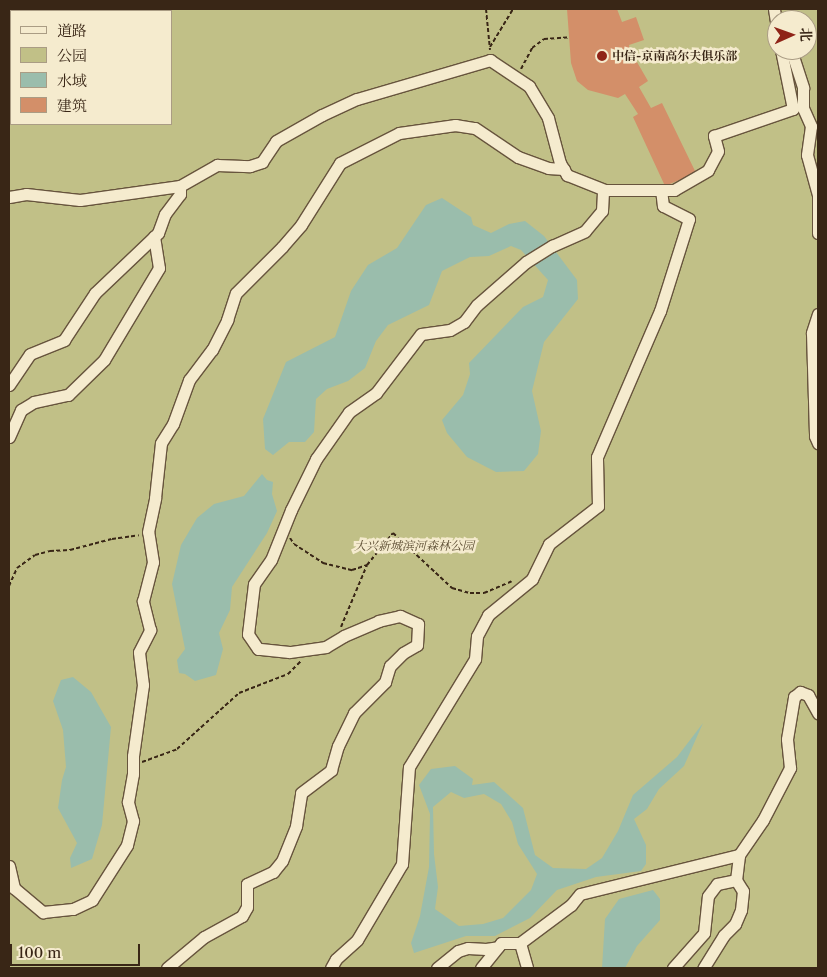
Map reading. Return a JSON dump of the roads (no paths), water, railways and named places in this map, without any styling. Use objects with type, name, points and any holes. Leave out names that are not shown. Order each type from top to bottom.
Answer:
[{"type":"street","points":[[9,197],[26,194],[80,200],[180,186],[217,165],[250,166],[262,162],[276,141],[322,115],[357,99],[490,60],[529,86],[548,118],[560,163],[567,175],[603,190],[674,190],[708,170],[718,152],[714,136],[793,110],[783,60]]},
{"type":"street","points":[[794,60],[803,88],[802,108],[810,126],[807,155],[818,195],[818,234]]},
{"type":"street","points":[[9,866],[14,888],[43,912],[73,909],[92,900],[127,845],[133,821],[128,802],[143,685],[139,652],[150,630],[143,601],[153,562],[148,531],[161,443],[173,424],[189,380],[212,350],[228,320],[236,293],[282,248],[301,225],[340,163],[399,133],[455,125],[475,128],[518,156],[548,168],[564,169]]},
{"type":"street","points":[[9,385],[30,354],[64,340],[95,293],[154,236],[165,214],[180,194],[180,186]]},
{"type":"street","points":[[167,968],[204,937],[242,916],[247,907],[247,884],[273,872],[282,861],[296,826],[300,793],[331,770],[347,724],[354,713],[385,682],[390,666],[403,653],[416,645],[418,624],[400,616],[379,621],[326,648],[289,652],[258,649],[248,634],[254,584],[271,560],[287,520],[316,459],[349,412],[376,394],[421,334],[450,330],[464,322],[476,305],[526,262],[552,246],[585,231],[602,211],[603,190]]},
{"type":"street","points":[[332,968],[336,959],[357,940],[402,864],[410,767],[475,659],[477,636],[488,615],[532,579],[549,544],[598,506],[598,457],[660,311],[689,219],[663,206],[661,190]]},
{"type":"street","points":[[9,437],[21,410],[34,402],[68,395],[104,360],[160,268],[154,236]]},
{"type":"street","points":[[818,314],[812,333],[815,436],[818,443]]},
{"type":"street","points":[[703,968],[724,935],[735,924],[741,910],[743,891],[736,880],[739,855],[762,820],[790,768],[787,739],[794,697],[800,692],[808,695],[818,713]]},
{"type":"street","points":[[481,968],[501,943],[520,943],[571,905],[580,894],[739,855]]},
{"type":"street","points":[[673,968],[704,933],[708,896],[717,884],[736,880]]},
{"type":"street","points":[[520,943],[527,968]]},
{"type":"street","points":[[437,968],[458,951],[468,948],[486,949],[498,947]]},
{"type":"water","points":[[442,198],[471,217],[473,225],[491,233],[509,224],[525,221],[544,236],[577,280],[578,299],[544,342],[532,391],[541,431],[538,454],[524,471],[496,472],[467,457],[447,433],[442,420],[463,395],[470,374],[469,363],[523,307],[543,297],[548,280],[521,250],[511,246],[489,256],[470,257],[442,271],[429,305],[388,325],[376,341],[365,368],[348,381],[327,389],[316,399],[314,432],[305,442],[289,442],[273,455],[265,449],[263,419],[286,362],[335,337],[351,291],[368,265],[397,248],[426,205]]},
{"type":"water","points":[[262,474],[267,480],[273,482],[272,494],[277,511],[267,533],[232,587],[230,610],[219,633],[223,649],[216,675],[195,681],[185,674],[179,673],[177,660],[185,649],[172,584],[181,545],[197,518],[214,504],[244,496]]},
{"type":"water","points":[[73,677],[91,692],[111,727],[102,825],[92,859],[71,868],[70,858],[77,843],[58,808],[66,767],[63,730],[53,701],[61,680]]},
{"type":"water","points":[[703,723],[684,766],[659,789],[647,809],[634,819],[646,845],[646,864],[641,871],[596,877],[557,890],[530,918],[495,936],[466,936],[414,953],[411,943],[420,916],[429,867],[430,814],[419,785],[431,769],[455,766],[473,779],[472,785],[494,782],[523,808],[535,855],[553,868],[586,869],[602,858],[618,831],[633,795],[677,757]],"holes":[[[451,792],[464,798],[484,794],[501,804],[512,822],[518,844],[537,874],[531,890],[503,918],[483,924],[459,926],[435,909],[438,887],[434,854],[433,807]]]},
{"type":"water","points":[[653,890],[660,899],[660,920],[637,946],[625,968],[602,968],[605,919],[619,899]]},
{"type":"place","name":"中信-京南高尔夫俱乐部","points":[[602,56]]},
{"type":"park label","name":"大兴新城滨河森林公园","points":[[414,546]]}]
